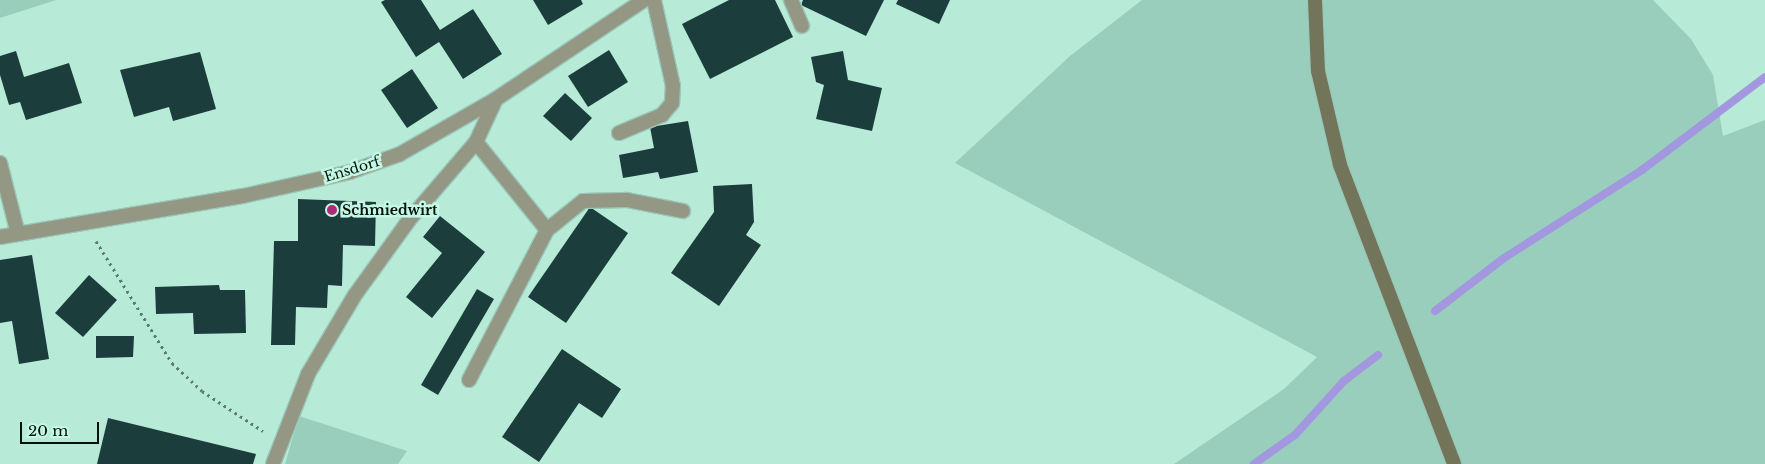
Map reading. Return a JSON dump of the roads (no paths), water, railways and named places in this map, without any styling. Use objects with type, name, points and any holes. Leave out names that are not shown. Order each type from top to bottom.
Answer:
[{"type":"main road","points":[[1315,0],[1318,71],[1340,165],[1454,464]]},
{"type":"street","name":"Ensdorf","points":[[0,237],[350,172],[429,140],[496,99],[644,0]]},
{"type":"street","points":[[619,133],[662,114],[672,103],[673,86],[654,0]]},
{"type":"street","points":[[791,0],[802,26]]},
{"type":"street","points":[[273,464],[279,441],[308,374],[355,295],[409,220],[476,142],[496,99]]},
{"type":"street","points":[[476,142],[547,230]]},
{"type":"street","points":[[0,162],[18,234]]},
{"type":"street","points":[[469,380],[547,230],[583,201],[627,200],[683,211]]},
{"type":"waterway","points":[[1435,311],[1504,258],[1642,170],[1765,77]]},
{"type":"waterway","points":[[1254,464],[1295,435],[1344,381],[1378,355]]},
{"type":"place","name":"Schmiedwirt","points":[[332,210]]}]
